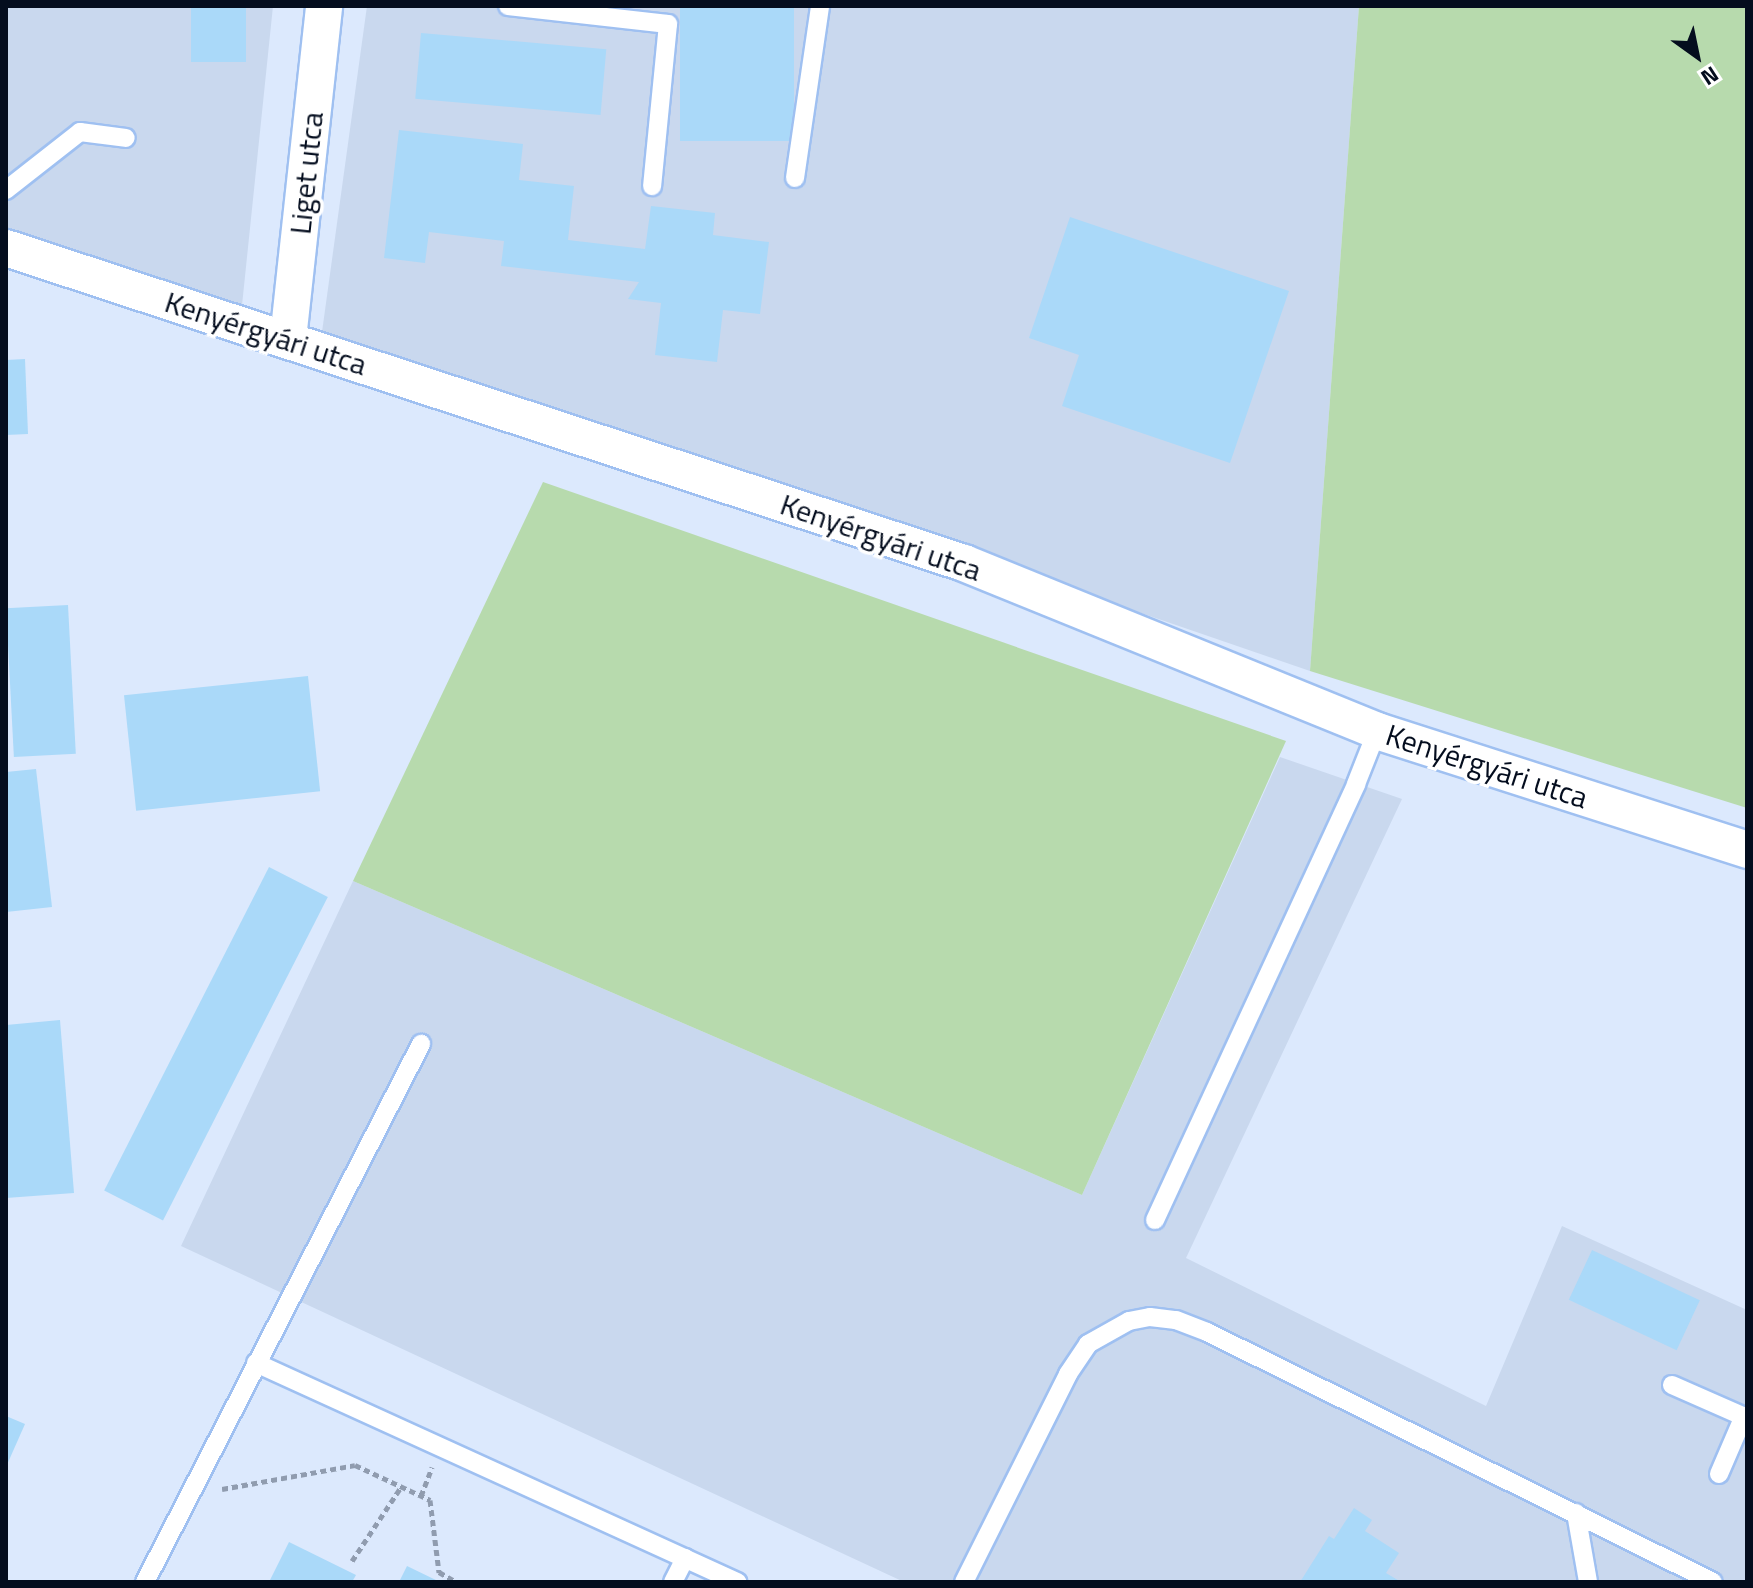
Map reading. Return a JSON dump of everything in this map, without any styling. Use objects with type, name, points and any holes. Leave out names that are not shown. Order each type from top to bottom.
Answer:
[{"type":"street","name":"Liget utca","points":[[288,339],[324,6]]},
{"type":"street","name":"Kenyérgyári utca","points":[[6,248],[964,563],[1377,731],[1747,850]]},
{"type":"lane","points":[[508,6],[670,15],[652,186]]},
{"type":"lane","points":[[795,178],[820,6]]},
{"type":"lane","points":[[6,190],[80,132],[126,138]]},
{"type":"lane","points":[[1155,1220],[1356,784],[1377,731]]},
{"type":"lane","points":[[145,1582],[421,1044]]},
{"type":"lane","points":[[964,1582],[1068,1374],[1081,1354],[1107,1331],[1129,1321],[1150,1317],[1176,1320],[1207,1332],[1713,1582]]},
{"type":"lane","points":[[256,1363],[737,1582]]},
{"type":"lane","points":[[1672,1385],[1746,1417],[1719,1474]]},
{"type":"lane","points":[[1576,1513],[1588,1582]]},
{"type":"lane","points":[[673,1582],[685,1558]]},
{"type":"path","points":[[189,1495],[355,1465],[430,1500],[439,1572],[456,1582]]},
{"type":"path","points":[[352,1561],[401,1487]]},
{"type":"shaded area","points":[[6,6],[273,6],[241,315],[6,238]]},
{"type":"shaded area","points":[[367,6],[1359,6],[1310,671],[322,332]]},
{"type":"shaded area","points":[[1280,757],[1402,799],[1186,1258],[1486,1406],[1562,1226],[1747,1310],[1747,1582],[904,1582],[181,1246],[353,881],[1082,1195]]},
{"type":"green space","points":[[1359,6],[1747,6],[1747,808],[1310,671]]},
{"type":"green space","points":[[543,482],[1286,741],[1082,1195],[353,881]]},
{"type":"building","points":[[191,6],[246,6],[246,62],[191,62]]},
{"type":"building","points":[[680,6],[794,6],[794,141],[680,141]]},
{"type":"building","points":[[421,33],[606,49],[601,115],[415,99]]},
{"type":"building","points":[[399,130],[523,144],[519,180],[574,186],[568,240],[645,249],[651,206],[715,213],[713,235],[769,242],[760,314],[723,310],[717,362],[655,355],[661,303],[628,299],[639,282],[501,266],[504,241],[429,232],[425,263],[384,258]]},
{"type":"building","points":[[1070,217],[1289,291],[1230,463],[1062,406],[1079,355],[1029,338]]},
{"type":"building","points":[[25,359],[28,434],[6,435],[6,360]]},
{"type":"building","points":[[68,605],[76,754],[14,757],[6,608]]},
{"type":"building","points":[[308,676],[320,791],[136,811],[124,695]]},
{"type":"building","points":[[36,769],[52,907],[6,912],[6,772]]},
{"type":"building","points":[[269,867],[328,897],[163,1220],[104,1190]]},
{"type":"building","points":[[60,1020],[74,1193],[6,1198],[6,1025]]},
{"type":"building","points":[[1592,1250],[1700,1300],[1677,1350],[1569,1300]]},
{"type":"building","points":[[6,1416],[25,1424],[6,1467]]},
{"type":"building","points":[[1354,1508],[1372,1520],[1365,1531],[1399,1553],[1386,1573],[1401,1582],[1300,1582],[1329,1536],[1334,1539]]},
{"type":"building","points":[[289,1542],[356,1575],[352,1582],[269,1582]]},
{"type":"building","points":[[407,1566],[440,1582],[399,1582]]}]
